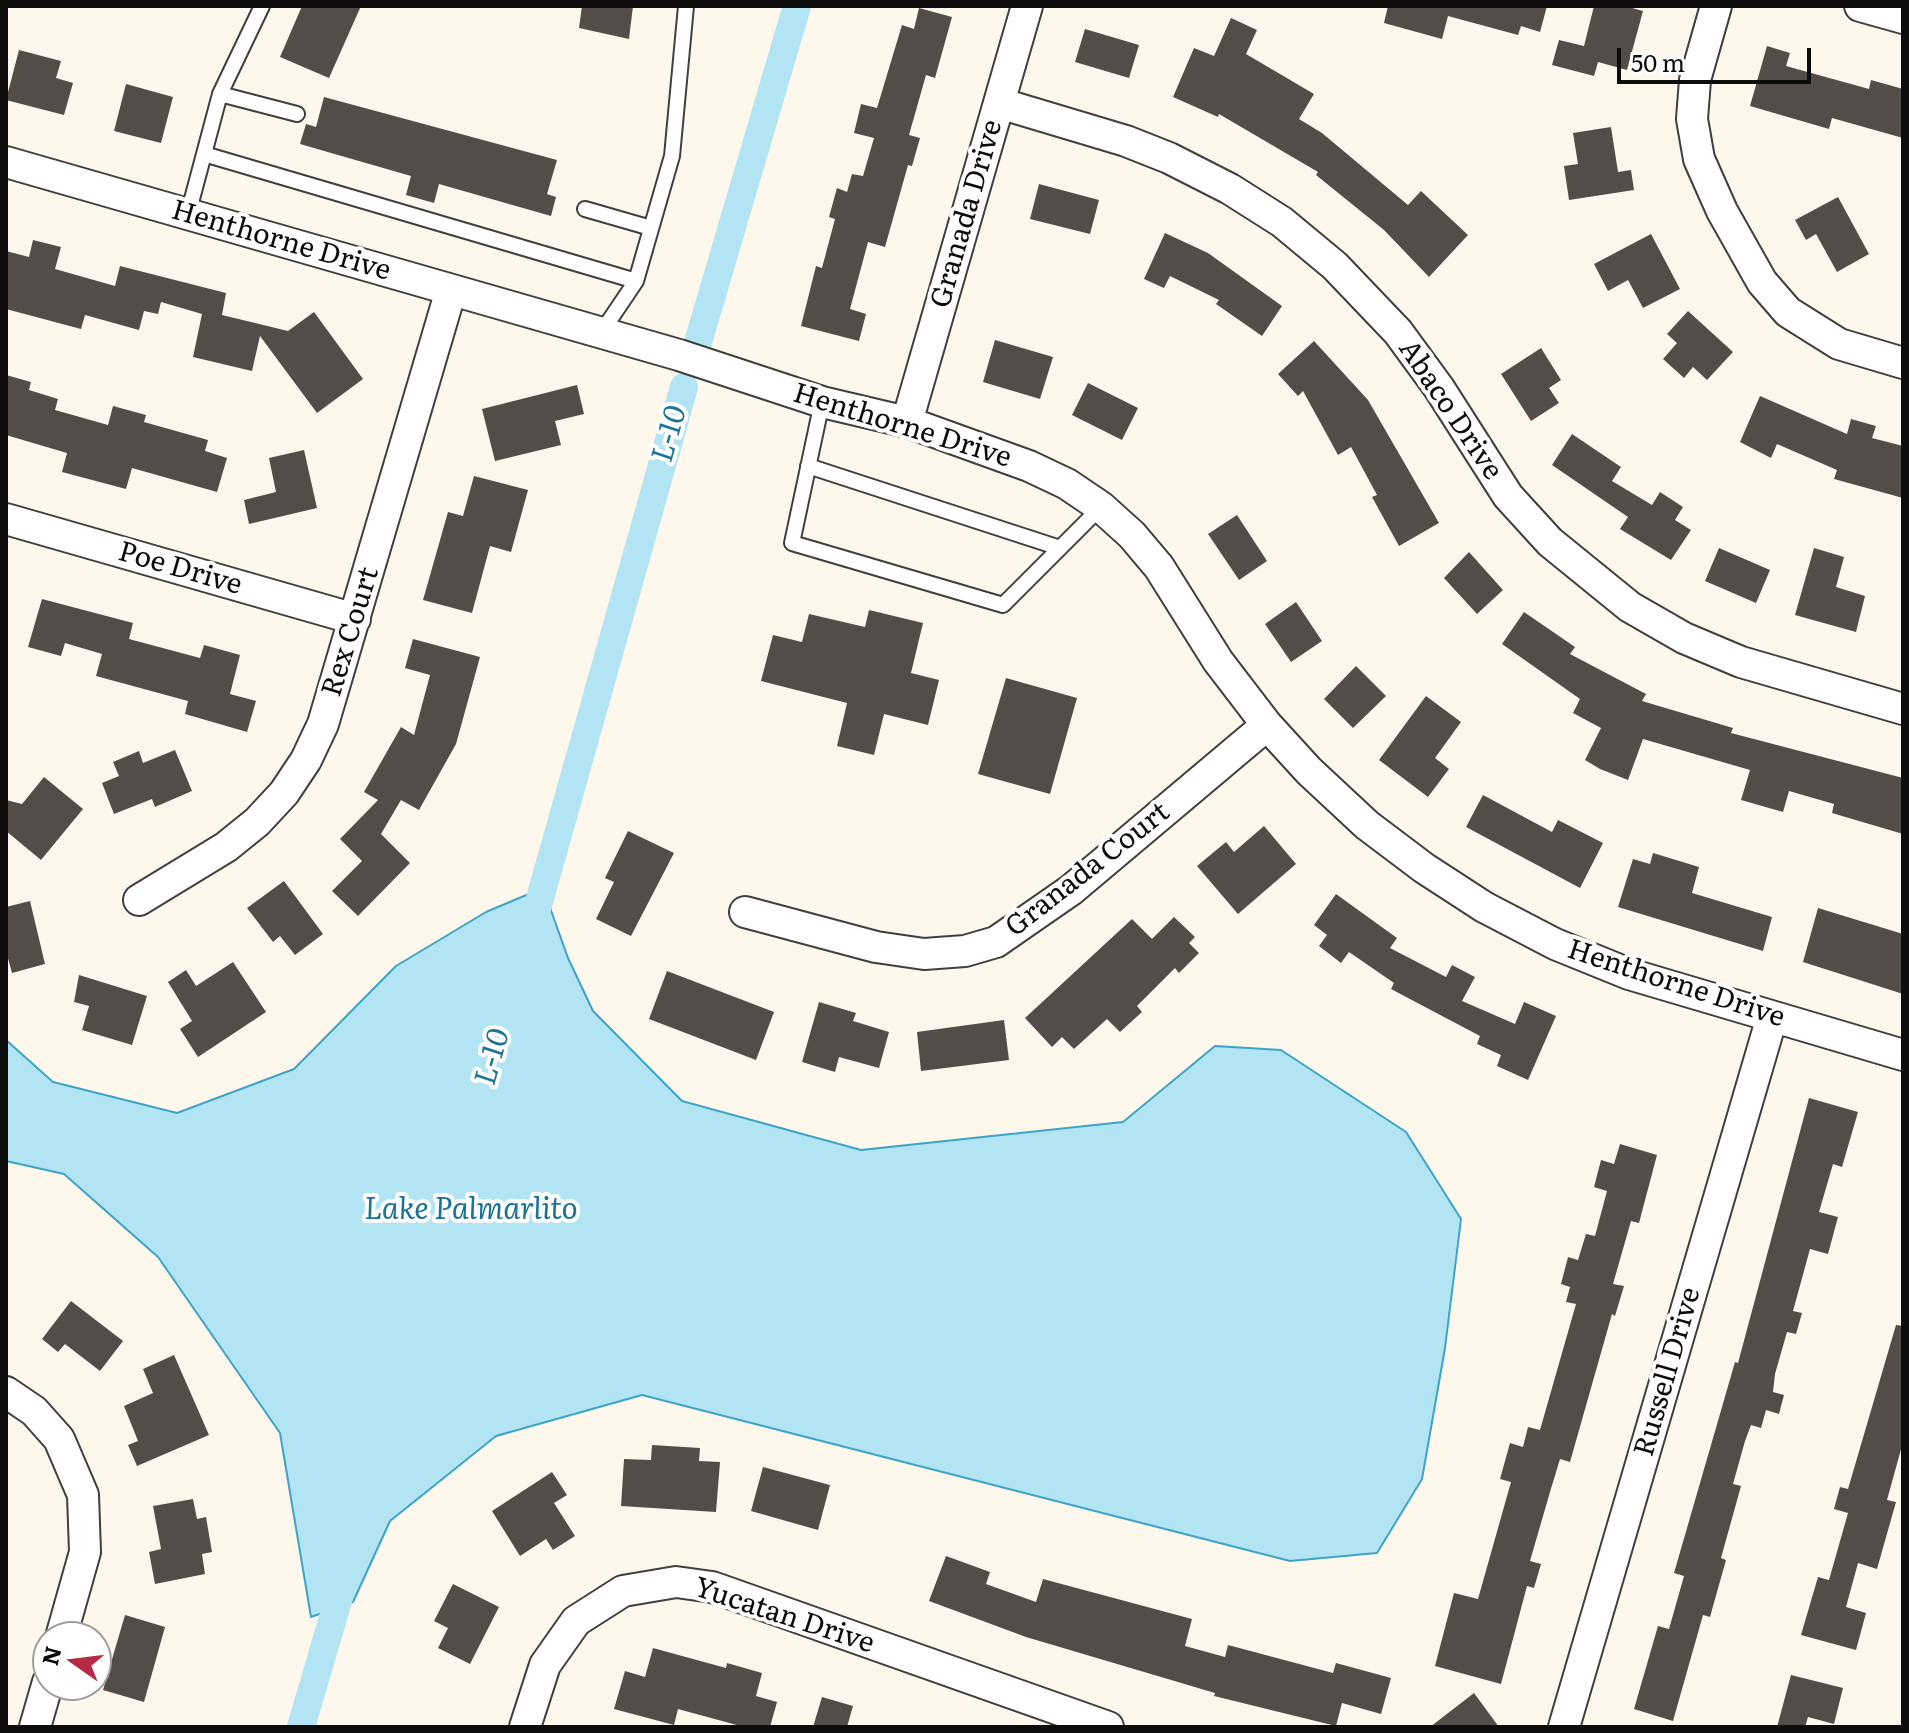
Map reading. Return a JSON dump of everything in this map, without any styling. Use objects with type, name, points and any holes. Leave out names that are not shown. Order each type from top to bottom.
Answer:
[{"type":"street","name":"Granada Drive","points":[[907,422],[1027,6]]},
{"type":"street","points":[[1716,6],[1695,80],[1692,119],[1699,159],[1722,211],[1762,282],[1788,312],[1839,344],[1903,363]]},
{"type":"street","points":[[1860,6],[1903,18]]},
{"type":"street","name":"Abaco Drive","points":[[999,103],[1126,141],[1169,158],[1230,189],[1282,222],[1335,266],[1398,332],[1439,388],[1508,496],[1550,542],[1630,607],[1684,638],[1741,662],[1903,709]]},
{"type":"street","name":"Henthorne Drive","points":[[6,162],[601,333],[822,402],[907,422],[1029,466],[1067,484],[1101,507],[1132,535],[1159,567],[1218,661],[1267,725],[1309,771],[1367,825],[1424,868],[1484,907],[1555,944],[1629,974],[1903,1055]]},
{"type":"street","name":"Rex Court","points":[[139,900],[226,847],[257,822],[284,793],[306,760],[323,724],[451,290]]},
{"type":"street","name":"Poe Drive","points":[[6,519],[355,619]]},
{"type":"street","name":"Granada Court","points":[[745,912],[876,947],[924,954],[965,951],[996,942],[1071,890],[1267,725]]},
{"type":"street","name":"Russell Drive","points":[[1564,1727],[1772,1017]]},
{"type":"street","points":[[6,1392],[34,1411],[59,1439],[83,1495],[85,1552],[66,1621]]},
{"type":"street","name":"Yucatan Drive","points":[[525,1727],[545,1665],[576,1621],[623,1591],[676,1582],[712,1587],[1108,1727]]},
{"type":"street","points":[[35,1727],[43,1701]]},
{"type":"lane","points":[[188,214],[220,94],[262,6]]},
{"type":"lane","points":[[601,333],[636,281],[672,156],[686,6]]},
{"type":"lane","points":[[220,94],[297,114]]},
{"type":"lane","points":[[204,154],[636,281]]},
{"type":"lane","points":[[585,209],[651,228]]},
{"type":"lane","points":[[822,402],[792,543],[1003,605],[1101,507]]},
{"type":"lane","points":[[808,466],[1060,548]]},
{"type":"water","name":"Lake Palmarlito","points":[[543,888],[568,958],[593,1011],[682,1101],[861,1150],[1123,1122],[1215,1046],[1281,1050],[1406,1132],[1461,1219],[1445,1348],[1422,1479],[1377,1553],[1290,1561],[642,1395],[496,1436],[390,1521],[353,1602],[311,1617],[280,1433],[158,1257],[64,1174],[6,1161],[6,1040],[53,1082],[177,1113],[294,1069],[396,966],[486,912]]},
{"type":"building","points":[[302,6],[361,6],[329,78],[280,57]]},
{"type":"building","points":[[582,6],[633,6],[629,39],[579,28]]},
{"type":"building","points":[[1388,6],[1547,6],[1540,32],[1521,26],[1518,35],[1448,16],[1442,39],[1384,23]]},
{"type":"building","points":[[1594,6],[1625,6],[1643,11],[1627,70],[1598,62],[1594,76],[1552,65],[1559,40],[1584,46]]},
{"type":"building","points":[[919,8],[952,17],[935,78],[926,75],[909,135],[920,138],[912,166],[908,165],[885,247],[868,242],[850,309],[866,314],[859,341],[801,326],[816,266],[822,268],[835,219],[829,217],[837,188],[847,192],[852,174],[863,176],[874,138],[854,133],[861,104],[877,108],[902,25],[914,29]]},
{"type":"building","points":[[1231,18],[1257,30],[1246,54],[1314,94],[1299,119],[1322,133],[1408,205],[1421,191],[1468,235],[1429,277],[1384,230],[1316,175],[1318,172],[1219,114],[1218,117],[1173,97],[1194,48],[1214,56]]},
{"type":"building","points":[[1085,29],[1139,45],[1129,78],[1075,62]]},
{"type":"building","points":[[1767,46],[1790,53],[1786,66],[1869,89],[1871,80],[1903,89],[1903,138],[1832,118],[1829,129],[1750,106]]},
{"type":"building","points":[[19,50],[61,61],[56,78],[73,83],[64,115],[6,100]]},
{"type":"building","points":[[126,84],[173,97],[161,143],[114,131]]},
{"type":"building","points":[[324,97],[557,160],[547,194],[556,197],[551,216],[439,184],[434,203],[406,195],[411,176],[300,144],[306,124],[316,127]]},
{"type":"building","points":[[1611,127],[1618,172],[1631,170],[1634,190],[1569,200],[1564,166],[1578,164],[1573,133]]},
{"type":"building","points":[[1039,184],[1099,200],[1090,234],[1030,219]]},
{"type":"building","points":[[1838,197],[1869,254],[1837,272],[1816,234],[1806,240],[1795,220]]},
{"type":"building","points":[[1165,233],[1208,253],[1282,306],[1262,336],[1216,304],[1219,300],[1170,276],[1164,288],[1144,279]]},
{"type":"building","points":[[1651,234],[1680,289],[1643,308],[1628,280],[1608,291],[1594,264]]},
{"type":"building","points":[[33,240],[61,247],[55,269],[115,286],[120,266],[226,293],[222,315],[288,331],[314,312],[363,379],[317,413],[260,336],[252,371],[193,357],[202,314],[161,302],[158,314],[144,311],[139,330],[85,315],[81,329],[6,309],[6,251],[29,257]]},
{"type":"building","points":[[1688,311],[1733,352],[1707,380],[1693,367],[1684,378],[1663,359],[1677,343],[1667,334]]},
{"type":"building","points":[[995,340],[1053,357],[1040,399],[983,382]]},
{"type":"building","points":[[1314,341],[1368,400],[1439,523],[1399,546],[1372,497],[1377,495],[1351,447],[1338,455],[1303,391],[1298,396],[1278,374]]},
{"type":"building","points":[[1541,348],[1561,380],[1549,388],[1559,403],[1531,421],[1501,374]]},
{"type":"building","points":[[6,375],[31,382],[29,390],[58,399],[55,410],[108,425],[113,406],[146,415],[144,422],[208,440],[205,451],[227,458],[217,492],[132,468],[126,489],[62,472],[67,453],[6,435]]},
{"type":"building","points":[[1088,383],[1138,408],[1122,440],[1072,415]]},
{"type":"building","points":[[577,385],[584,414],[555,421],[561,445],[495,461],[482,409]]},
{"type":"building","points":[[1760,396],[1847,434],[1851,419],[1876,426],[1872,438],[1903,446],[1903,498],[1834,479],[1837,470],[1777,444],[1771,458],[1740,442]]},
{"type":"building","points":[[1572,434],[1621,467],[1612,481],[1652,505],[1660,492],[1683,507],[1675,520],[1691,530],[1671,560],[1620,529],[1628,517],[1552,465]]},
{"type":"building","points":[[304,450],[317,508],[249,524],[244,500],[276,492],[269,458]]},
{"type":"building","points":[[474,476],[528,490],[511,552],[490,546],[472,613],[423,600],[448,512],[463,516]]},
{"type":"building","points":[[1237,515],[1267,561],[1239,580],[1208,534]]},
{"type":"building","points":[[1719,548],[1770,570],[1756,603],[1705,581]]},
{"type":"building","points":[[1814,548],[1844,557],[1836,587],[1865,596],[1856,632],[1795,615]]},
{"type":"building","points":[[1469,552],[1503,590],[1477,614],[1444,578]]},
{"type":"building","points":[[42,599],[133,623],[129,639],[200,658],[204,645],[240,655],[230,694],[256,701],[247,732],[185,714],[188,701],[96,676],[102,654],[65,643],[61,656],[28,647]]},
{"type":"building","points":[[1296,602],[1322,641],[1291,662],[1265,624]]},
{"type":"building","points":[[869,610],[923,623],[911,673],[939,680],[928,725],[884,714],[874,755],[837,746],[847,703],[761,681],[773,635],[802,642],[809,614],[865,627]]},
{"type":"building","points":[[1524,612],[1575,647],[1570,654],[1646,694],[1642,701],[1733,728],[1731,733],[1903,778],[1903,834],[1832,813],[1834,804],[1789,791],[1783,812],[1741,800],[1750,770],[1643,739],[1628,780],[1600,769],[1585,760],[1601,728],[1573,713],[1580,699],[1502,644]]},
{"type":"building","points":[[413,639],[480,657],[456,744],[419,810],[401,800],[381,834],[410,863],[358,916],[332,891],[362,861],[340,839],[378,800],[364,792],[401,727],[414,735],[430,675],[405,668]]},
{"type":"building","points":[[1356,666],[1386,696],[1353,728],[1324,699]]},
{"type":"building","points":[[1006,678],[1077,698],[1050,794],[978,774]]},
{"type":"building","points":[[1426,696],[1461,722],[1435,758],[1449,769],[1428,797],[1379,760]]},
{"type":"building","points":[[175,750],[192,791],[155,807],[152,799],[114,814],[102,783],[119,776],[113,762],[139,751],[143,763]]},
{"type":"building","points":[[44,777],[83,809],[41,860],[6,831],[6,800],[22,804]]},
{"type":"building","points":[[1483,795],[1552,832],[1558,820],[1603,843],[1580,888],[1466,827]]},
{"type":"building","points":[[1264,826],[1296,864],[1238,914],[1197,866],[1226,842],[1234,852]]},
{"type":"building","points":[[628,831],[674,853],[631,936],[596,919],[614,882],[605,878]]},
{"type":"building","points":[[1653,853],[1699,867],[1692,893],[1772,917],[1763,951],[1618,907],[1633,859],[1650,864]]},
{"type":"building","points":[[284,881],[323,934],[295,955],[280,936],[273,942],[247,908]]},
{"type":"building","points":[[1336,894],[1397,938],[1390,948],[1446,977],[1452,965],[1475,977],[1462,1001],[1515,1024],[1524,1002],[1556,1016],[1528,1080],[1497,1066],[1501,1055],[1477,1044],[1480,1036],[1391,989],[1394,983],[1349,952],[1341,963],[1319,946],[1327,935],[1314,925]]},
{"type":"building","points":[[30,901],[45,964],[12,973],[6,951],[6,907]]},
{"type":"building","points":[[1818,908],[1903,934],[1903,994],[1803,962]]},
{"type":"building","points":[[1174,917],[1195,937],[1189,943],[1199,953],[1179,973],[1175,968],[1137,1006],[1142,1012],[1120,1032],[1107,1019],[1074,1049],[1062,1037],[1052,1047],[1025,1018],[1132,919],[1152,939]]},
{"type":"building","points":[[233,962],[266,1012],[198,1057],[180,1029],[192,1021],[168,982],[186,970],[196,986]]},
{"type":"building","points":[[667,971],[774,1012],[756,1060],[649,1019]]},
{"type":"building","points":[[79,975],[147,996],[132,1045],[82,1030],[89,1006],[74,1002]]},
{"type":"building","points":[[819,1002],[856,1013],[853,1021],[889,1032],[879,1068],[839,1057],[835,1072],[802,1062]]},
{"type":"building","points":[[1004,1020],[1009,1060],[921,1071],[917,1032]]},
{"type":"building","points":[[1809,1098],[1858,1112],[1842,1167],[1833,1164],[1819,1212],[1838,1217],[1828,1254],[1810,1249],[1793,1311],[1802,1313],[1796,1334],[1787,1332],[1775,1374],[1773,1392],[1784,1395],[1779,1414],[1766,1410],[1761,1428],[1751,1425],[1745,1441],[1733,1484],[1741,1486],[1721,1558],[1726,1560],[1710,1617],[1703,1615],[1673,1721],[1634,1709],[1658,1626],[1669,1629],[1684,1576],[1674,1573],[1735,1362],[1738,1363]]},
{"type":"building","points":[[1620,1144],[1657,1155],[1639,1223],[1631,1221],[1613,1284],[1624,1286],[1615,1316],[1612,1314],[1570,1462],[1560,1459],[1550,1492],[1530,1561],[1541,1564],[1534,1588],[1527,1586],[1501,1684],[1435,1666],[1454,1593],[1478,1599],[1511,1482],[1500,1479],[1510,1443],[1523,1447],[1528,1427],[1540,1430],[1576,1304],[1566,1302],[1570,1287],[1561,1284],[1568,1257],[1578,1260],[1586,1234],[1595,1236],[1607,1191],[1594,1187],[1601,1160],[1614,1164]]},
{"type":"building","points":[[71,1301],[123,1341],[100,1371],[65,1344],[58,1352],[42,1339]]},
{"type":"building","points":[[1896,1325],[1903,1326],[1903,1442],[1887,1500],[1896,1502],[1877,1569],[1858,1563],[1846,1607],[1866,1613],[1856,1650],[1801,1635],[1818,1577],[1829,1580],[1848,1513],[1834,1509],[1840,1487],[1848,1489]]},
{"type":"building","points":[[174,1355],[209,1435],[137,1466],[128,1445],[138,1441],[124,1406],[153,1393],[143,1369]]},
{"type":"building","points":[[652,1445],[700,1448],[699,1461],[720,1462],[716,1512],[621,1506],[624,1459],[651,1460]]},
{"type":"building","points":[[763,1467],[830,1485],[818,1530],[751,1511]]},
{"type":"building","points":[[552,1472],[567,1495],[554,1503],[575,1536],[553,1550],[546,1539],[520,1556],[492,1511]]},
{"type":"building","points":[[193,1499],[197,1519],[206,1517],[212,1552],[202,1554],[205,1574],[155,1584],[149,1552],[161,1549],[153,1506]]},
{"type":"building","points":[[946,1556],[990,1572],[986,1584],[1036,1602],[1043,1579],[1192,1619],[1185,1646],[1225,1657],[1228,1645],[1333,1673],[1336,1663],[1391,1678],[1381,1714],[1342,1703],[1336,1726],[1214,1696],[1215,1693],[1026,1637],[929,1601]]},
{"type":"building","points":[[453,1584],[499,1607],[470,1664],[438,1648],[448,1628],[434,1621]]},
{"type":"building","points":[[125,1615],[165,1627],[144,1702],[112,1693],[112,1659]]},
{"type":"building","points":[[653,1648],[726,1668],[727,1663],[762,1673],[756,1696],[777,1702],[770,1727],[744,1727],[678,1709],[674,1725],[614,1709],[625,1671],[645,1677]]},
{"type":"building","points":[[1791,1675],[1843,1688],[1834,1724],[1808,1717],[1805,1727],[1777,1727]]},
{"type":"building","points":[[1474,1693],[1499,1727],[1430,1727]]},
{"type":"building","points":[[822,1697],[853,1706],[847,1727],[813,1727]]},
{"type":"waterway","name":"L-10","points":[[699,339],[797,6]]},
{"type":"waterway","name":"L-10","points":[[533,923],[684,387]]},
{"type":"waterway","name":"L-10","points":[[301,1727],[347,1570]]}]
